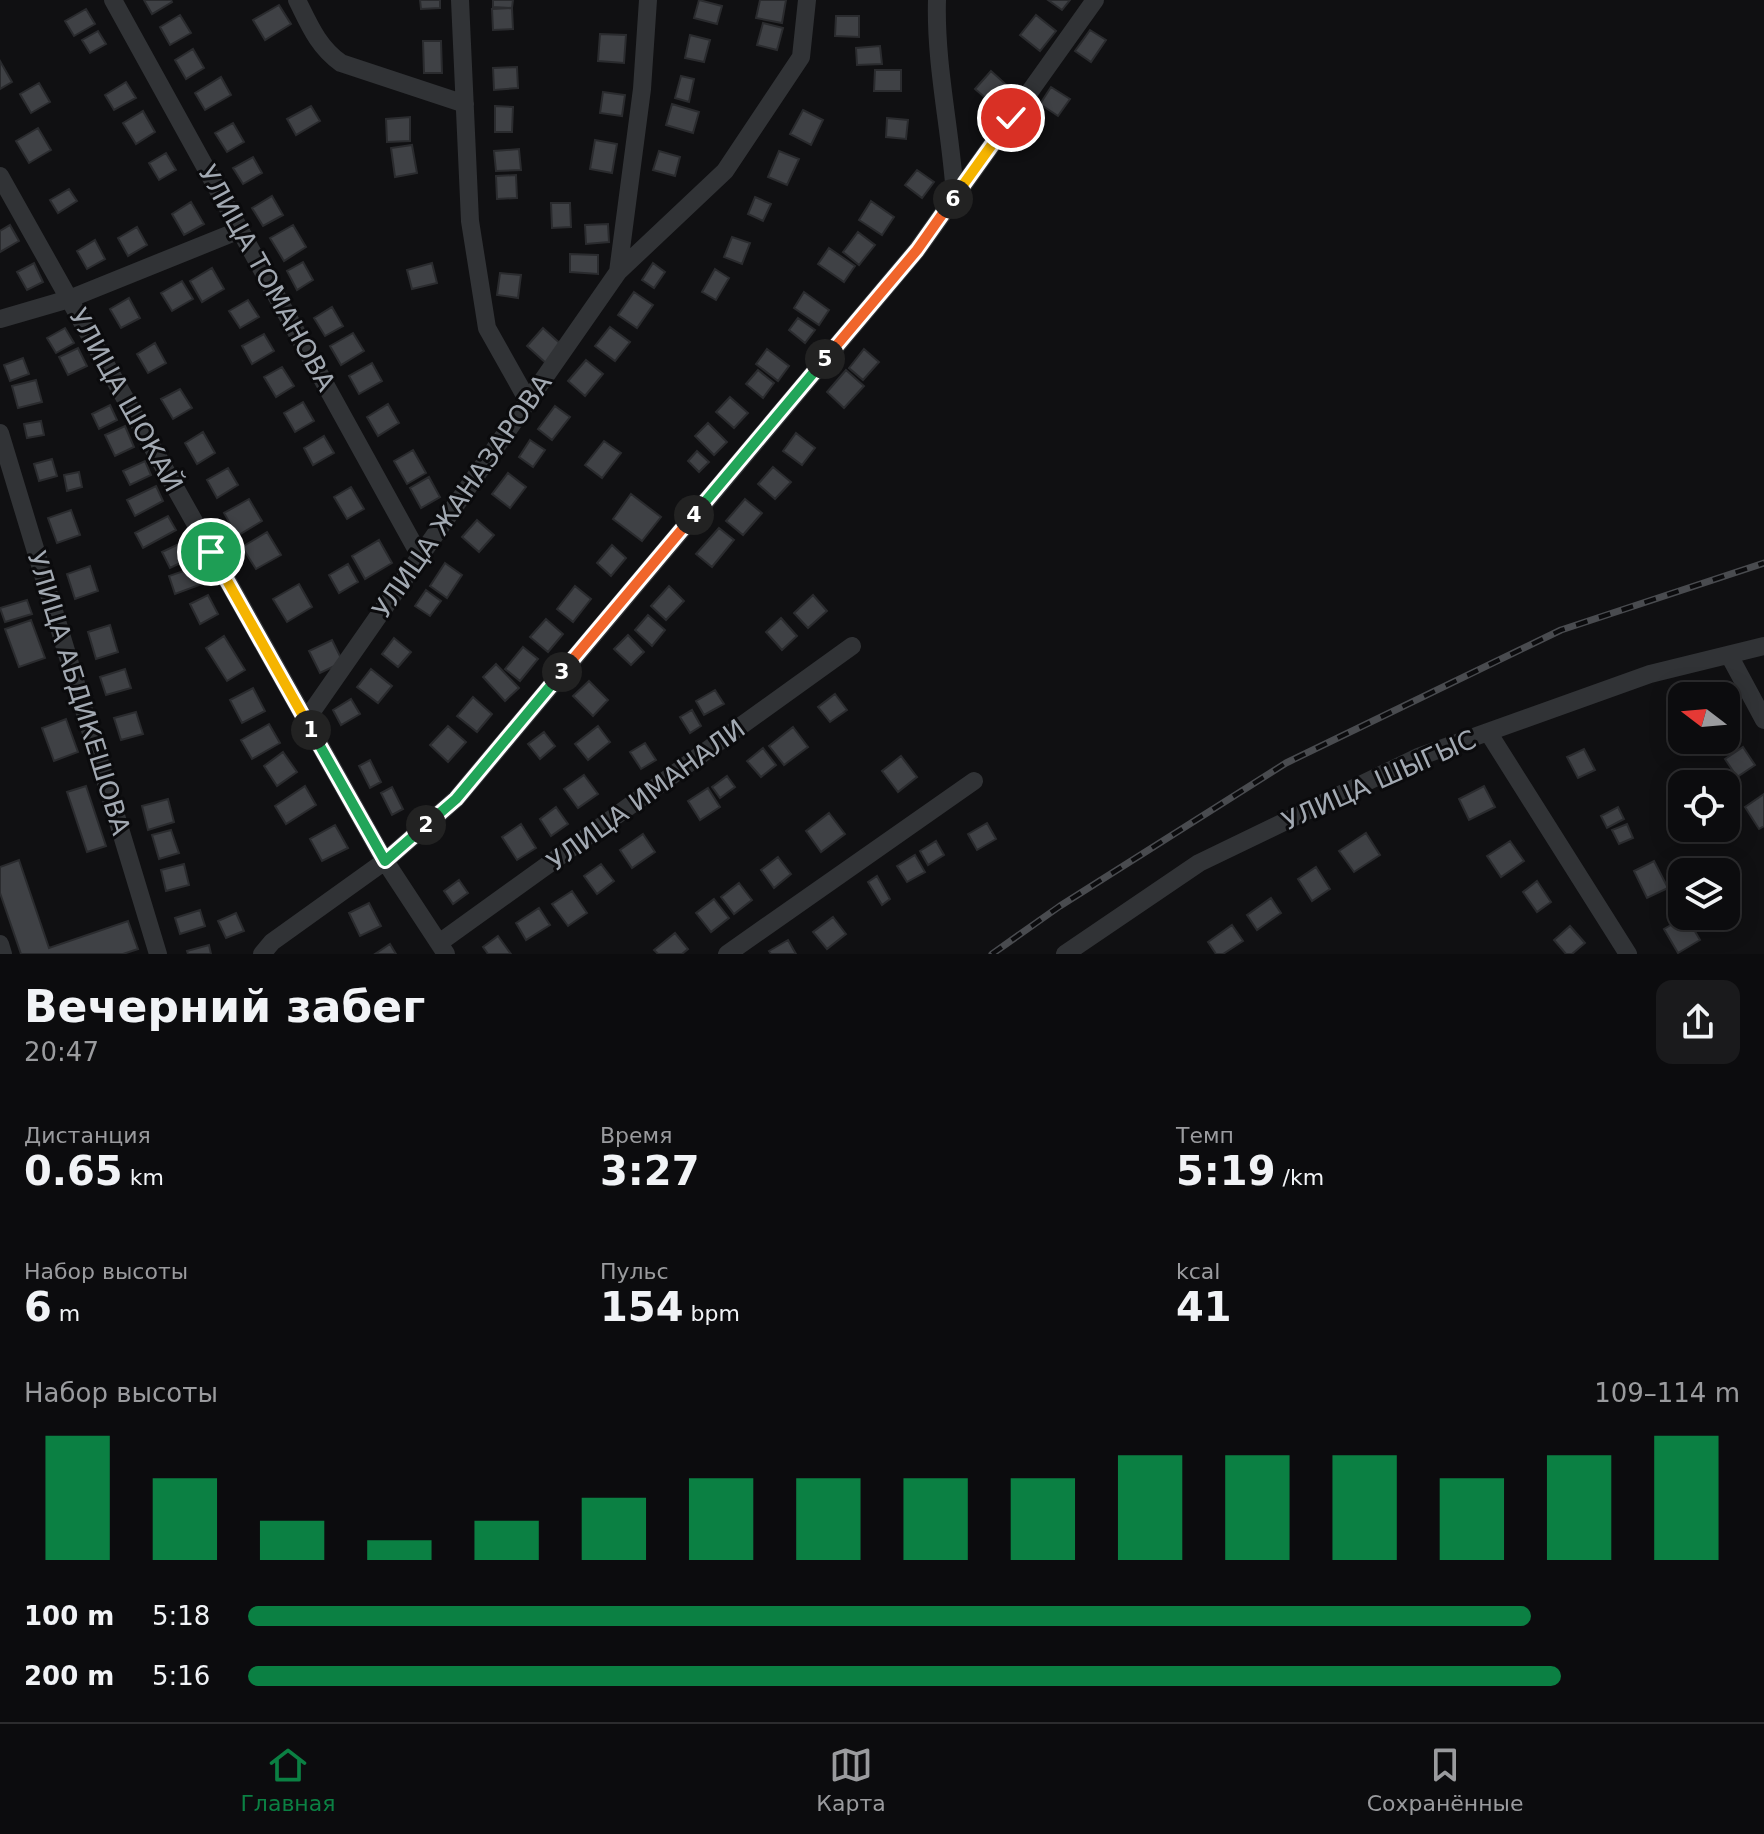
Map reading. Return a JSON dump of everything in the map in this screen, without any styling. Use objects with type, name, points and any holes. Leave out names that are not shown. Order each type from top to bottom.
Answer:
[{"type":"street","name":"УЛИЦА ТОМАНОВА","points":[[113,0],[420,556]]},
{"type":"street","points":[[297,0],[316,39],[341,63],[465,104]]},
{"type":"street","points":[[460,0],[470,221],[487,328],[528,401]]},
{"type":"street","name":"УЛИЦА ЖАНАЗАРОВА","points":[[618,272],[642,89],[648,0]]},
{"type":"street","name":"УЛИЦА ЖАНАЗАРОВА","points":[[306,720],[618,272],[725,171],[801,57],[807,0]]},
{"type":"street","points":[[937,0],[936,30],[952,145],[955,196]]},
{"type":"street","points":[[262,954],[272,942],[385,861],[456,799],[917,250],[1095,0]]},
{"type":"street","name":"УЛИЦА ШОКАЙ","points":[[0,176],[385,861],[443,949]]},
{"type":"street","points":[[0,319],[69,299],[240,230]]},
{"type":"street","name":"УЛИЦА АБДИКЕШОВА","points":[[0,433],[158,954]]},
{"type":"street","name":"УЛИЦА ИМАНАЛИ","points":[[443,949],[852,646]]},
{"type":"street","name":"УЛИЦА ШЫГЫС","points":[[1065,954],[1199,863],[1418,757],[1650,674],[1764,646]]},
{"type":"street","points":[[1729,655],[1764,720]]},
{"type":"street","points":[[1488,732],[1628,954]]},
{"type":"street","points":[[727,954],[974,781]]},
{"type":"street","points":[[0,944],[3,954]]},
{"type":"building","points":[[144,0],[171,0],[172,2],[152,14]]},
{"type":"building","points":[[420,0],[440,0],[440,8],[421,9]]},
{"type":"building","points":[[493,0],[513,0],[512,8],[493,7]]},
{"type":"building","points":[[699,0],[722,6],[717,24],[694,18]]},
{"type":"building","points":[[760,0],[786,0],[782,23],[756,18]]},
{"type":"building","points":[[1048,0],[1070,0],[1062,10]]},
{"type":"building","points":[[279,5],[291,24],[265,40],[253,20]]},
{"type":"building","points":[[512,8],[513,29],[493,30],[492,9]]},
{"type":"building","points":[[86,9],[95,24],[74,36],[65,21]]},
{"type":"building","points":[[180,15],[191,33],[170,45],[160,27]]},
{"type":"building","points":[[1036,15],[1056,31],[1040,51],[1020,35]]},
{"type":"building","points":[[836,16],[859,16],[859,37],[835,36]]},
{"type":"building","points":[[763,23],[783,28],[777,50],[757,45]]},
{"type":"building","points":[[1090,30],[1106,40],[1091,62],[1075,51]]},
{"type":"building","points":[[98,31],[106,44],[90,53],[82,40]]},
{"type":"building","points":[[600,34],[626,35],[624,63],[598,61]]},
{"type":"building","points":[[690,35],[710,40],[704,62],[685,58]]},
{"type":"building","points":[[423,41],[441,41],[442,73],[424,73]]},
{"type":"building","points":[[880,46],[882,64],[857,65],[856,48]]},
{"type":"building","points":[[193,49],[204,68],[186,79],[175,60]]},
{"type":"building","points":[[0,61],[12,82],[0,89]]},
{"type":"building","points":[[517,67],[518,88],[494,90],[493,68]]},
{"type":"building","points":[[875,70],[901,70],[901,91],[874,91]]},
{"type":"building","points":[[991,71],[1011,89],[996,107],[975,89]]},
{"type":"building","points":[[681,76],[694,79],[689,102],[675,98]]},
{"type":"building","points":[[221,77],[231,95],[205,110],[195,93]]},
{"type":"building","points":[[126,82],[136,98],[114,110],[105,95]]},
{"type":"building","points":[[39,83],[50,102],[31,113],[20,94]]},
{"type":"building","points":[[1051,87],[1070,99],[1058,116],[1040,104]]},
{"type":"building","points":[[603,92],[625,95],[622,116],[600,113]]},
{"type":"building","points":[[672,104],[699,112],[693,133],[666,125]]},
{"type":"building","points":[[311,106],[320,121],[296,135],[287,119]]},
{"type":"building","points":[[495,106],[513,107],[512,132],[495,132]]},
{"type":"building","points":[[803,110],[823,120],[811,145],[790,134]]},
{"type":"building","points":[[143,111],[155,132],[136,144],[123,123]]},
{"type":"building","points":[[410,117],[410,141],[387,142],[386,119]]},
{"type":"building","points":[[887,118],[908,120],[906,139],[886,137]]},
{"type":"building","points":[[233,123],[244,142],[227,152],[215,133]]},
{"type":"building","points":[[38,128],[51,150],[29,163],[16,141]]},
{"type":"building","points":[[595,140],[617,144],[612,173],[590,169]]},
{"type":"building","points":[[412,145],[417,173],[395,177],[391,148]]},
{"type":"building","points":[[519,149],[521,170],[496,171],[494,151]]},
{"type":"building","points":[[659,151],[680,157],[675,176],[653,170]]},
{"type":"building","points":[[779,151],[799,159],[787,185],[768,177]]},
{"type":"building","points":[[166,153],[176,170],[159,180],[149,163]]},
{"type":"building","points":[[253,157],[262,173],[243,184],[233,168]]},
{"type":"building","points":[[917,170],[934,182],[922,198],[905,185]]},
{"type":"building","points":[[516,175],[517,198],[497,199],[496,176]]},
{"type":"building","points":[[69,189],[77,201],[58,213],[50,200]]},
{"type":"building","points":[[272,196],[283,215],[263,226],[252,208]]},
{"type":"building","points":[[755,197],[771,204],[763,221],[748,214]]},
{"type":"building","points":[[871,201],[894,217],[882,235],[859,220]]},
{"type":"building","points":[[191,202],[204,224],[184,235],[172,214]]},
{"type":"building","points":[[551,203],[570,203],[571,227],[552,228]]},
{"type":"building","points":[[608,224],[609,242],[586,244],[585,225]]},
{"type":"building","points":[[10,225],[19,241],[0,252],[0,231]]},
{"type":"building","points":[[293,225],[306,247],[284,261],[270,238]]},
{"type":"building","points":[[137,227],[147,245],[128,256],[118,238]]},
{"type":"building","points":[[858,232],[875,245],[859,265],[843,252]]},
{"type":"building","points":[[732,237],[750,243],[742,264],[724,257]]},
{"type":"building","points":[[95,240],[105,259],[87,269],[77,251]]},
{"type":"building","points":[[829,248],[855,266],[844,282],[818,264]]},
{"type":"building","points":[[570,254],[598,255],[598,274],[570,272]]},
{"type":"building","points":[[303,262],[313,280],[297,290],[287,271]]},
{"type":"building","points":[[34,263],[43,282],[27,290],[17,272]]},
{"type":"building","points":[[432,263],[437,283],[412,289],[407,270]]},
{"type":"building","points":[[653,263],[665,272],[654,288],[642,280]]},
{"type":"building","points":[[212,268],[224,289],[202,302],[190,281]]},
{"type":"building","points":[[715,269],[729,278],[716,300],[702,292]]},
{"type":"building","points":[[500,273],[521,275],[518,298],[497,295]]},
{"type":"building","points":[[182,281],[193,299],[172,311],[161,293]]},
{"type":"building","points":[[634,292],[653,305],[637,328],[618,315]]},
{"type":"building","points":[[804,292],[829,310],[819,325],[794,308]]},
{"type":"building","points":[[129,298],[140,318],[121,328],[110,309]]},
{"type":"building","points":[[248,300],[259,317],[240,328],[229,311]]},
{"type":"building","points":[[332,307],[343,326],[325,336],[314,318]]},
{"type":"building","points":[[798,318],[815,330],[805,343],[789,330]]},
{"type":"building","points":[[610,327],[630,342],[615,361],[595,346]]},
{"type":"building","points":[[65,328],[74,343],[56,353],[47,338]]},
{"type":"building","points":[[543,328],[563,346],[547,364],[527,346]]},
{"type":"building","points":[[353,333],[364,351],[341,365],[330,346]]},
{"type":"building","points":[[264,334],[274,351],[252,364],[242,346]]},
{"type":"building","points":[[155,343],[166,363],[148,373],[137,354]]},
{"type":"building","points":[[78,348],[87,366],[68,375],[59,357]]},
{"type":"building","points":[[767,349],[789,366],[778,381],[756,364]]},
{"type":"building","points":[[864,349],[879,362],[863,380],[849,368]]},
{"type":"building","points":[[23,358],[29,374],[10,381],[4,365]]},
{"type":"building","points":[[586,360],[603,374],[585,396],[568,381]]},
{"type":"building","points":[[372,363],[382,381],[359,394],[349,376]]},
{"type":"building","points":[[282,367],[294,386],[276,397],[264,377]]},
{"type":"building","points":[[758,370],[774,383],[763,398],[746,384]]},
{"type":"building","points":[[846,370],[864,386],[844,408],[827,392]]},
{"type":"building","points":[[36,380],[42,402],[18,408],[12,386]]},
{"type":"building","points":[[180,389],[192,408],[173,419],[161,399]]},
{"type":"building","points":[[730,397],[748,413],[734,428],[716,412]]},
{"type":"building","points":[[303,402],[314,421],[295,432],[284,413]]},
{"type":"building","points":[[388,404],[399,423],[378,436],[367,417]]},
{"type":"building","points":[[110,405],[117,420],[99,429],[92,414]]},
{"type":"building","points":[[555,406],[570,417],[552,440],[538,429]]},
{"type":"building","points":[[41,421],[44,435],[27,438],[24,424]]},
{"type":"building","points":[[708,423],[727,442],[714,455],[695,436]]},
{"type":"building","points":[[125,426],[134,447],[115,456],[105,435]]},
{"type":"building","points":[[203,432],[215,453],[197,464],[185,443]]},
{"type":"building","points":[[796,433],[815,448],[802,465],[783,451]]},
{"type":"building","points":[[324,436],[334,453],[313,465],[304,448]]},
{"type":"building","points":[[530,440],[545,450],[533,467],[519,457]]},
{"type":"building","points":[[604,441],[621,453],[602,478],[585,465]]},
{"type":"building","points":[[413,450],[426,473],[407,484],[394,461]]},
{"type":"building","points":[[697,451],[709,462],[699,472],[688,461]]},
{"type":"building","points":[[52,459],[57,476],[39,481],[34,464]]},
{"type":"building","points":[[145,461],[151,475],[130,485],[123,471]]},
{"type":"building","points":[[773,467],[791,482],[775,499],[758,484]]},
{"type":"building","points":[[228,468],[238,485],[217,498],[207,480]]},
{"type":"building","points":[[79,472],[82,487],[67,491],[64,475]]},
{"type":"building","points":[[508,473],[526,487],[510,508],[492,494]]},
{"type":"building","points":[[429,477],[440,497],[421,508],[410,488]]},
{"type":"building","points":[[156,486],[163,501],[135,516],[127,500]]},
{"type":"building","points":[[351,487],[364,509],[347,519],[334,497]]},
{"type":"building","points":[[631,494],[661,517],[642,541],[613,519]]},
{"type":"building","points":[[249,499],[262,521],[237,536],[224,513]]},
{"type":"building","points":[[745,499],[762,513],[743,535],[726,521]]},
{"type":"building","points":[[71,510],[80,535],[57,543],[48,518]]},
{"type":"building","points":[[168,516],[176,530],[143,548],[135,533]]},
{"type":"building","points":[[477,520],[494,535],[479,552],[462,537]]},
{"type":"building","points":[[719,528],[734,540],[712,567],[696,554]]},
{"type":"building","points":[[267,532],[281,555],[256,569],[242,547]]},
{"type":"building","points":[[379,540],[392,563],[365,579],[352,556]]},
{"type":"building","points":[[183,542],[191,558],[170,568],[162,552]]},
{"type":"building","points":[[612,545],[626,558],[611,576],[597,563]]},
{"type":"building","points":[[445,563],[462,575],[447,598],[430,586]]},
{"type":"building","points":[[348,564],[358,582],[339,593],[329,575]]},
{"type":"building","points":[[90,566],[98,591],[75,599],[67,574]]},
{"type":"building","points":[[195,567],[202,584],[175,594],[169,576]]},
{"type":"building","points":[[299,584],[312,607],[287,622],[273,599]]},
{"type":"building","points":[[575,586],[591,599],[573,622],[557,609]]},
{"type":"building","points":[[669,586],[684,601],[666,620],[651,606]]},
{"type":"building","points":[[426,590],[441,601],[430,616],[415,606]]},
{"type":"building","points":[[208,595],[218,614],[200,624],[190,604]]},
{"type":"building","points":[[813,595],[827,611],[808,628],[794,613]]},
{"type":"building","points":[[27,600],[32,614],[5,622],[0,608]]},
{"type":"building","points":[[648,615],[665,630],[652,646],[635,630]]},
{"type":"building","points":[[781,618],[797,636],[782,650],[766,632]]},
{"type":"building","points":[[546,619],[563,634],[548,652],[530,637]]},
{"type":"building","points":[[31,620],[45,658],[19,667],[5,629]]},
{"type":"building","points":[[110,625],[118,652],[96,659],[88,632]]},
{"type":"building","points":[[628,635],[644,652],[631,665],[614,649]]},
{"type":"building","points":[[224,636],[245,670],[227,681],[206,648]]},
{"type":"building","points":[[394,638],[411,652],[398,667],[382,654]]},
{"type":"building","points":[[332,640],[343,662],[320,673],[309,651]]},
{"type":"building","points":[[523,647],[538,659],[520,681],[505,669]]},
{"type":"building","points":[[496,664],[519,688],[505,701],[483,677]]},
{"type":"building","points":[[125,669],[131,688],[106,695],[100,677]]},
{"type":"building","points":[[371,669],[392,686],[378,703],[357,687]]},
{"type":"building","points":[[589,681],[608,700],[593,716],[573,696]]},
{"type":"building","points":[[253,688],[265,711],[242,723],[230,700]]},
{"type":"building","points":[[715,690],[724,704],[704,715],[696,701]]},
{"type":"building","points":[[835,694],[847,710],[830,722],[818,707]]},
{"type":"building","points":[[473,697],[492,714],[477,732],[457,716]]},
{"type":"building","points":[[351,699],[360,714],[341,725],[333,710]]},
{"type":"building","points":[[692,710],[701,726],[690,733],[680,717]]},
{"type":"building","points":[[136,712],[143,734],[121,740],[114,718]]},
{"type":"building","points":[[66,719],[78,752],[54,761],[42,728]]},
{"type":"building","points":[[269,724],[280,743],[252,759],[241,740]]},
{"type":"building","points":[[448,726],[466,742],[448,762],[430,745]]},
{"type":"building","points":[[598,726],[610,742],[588,760],[575,744]]},
{"type":"building","points":[[793,727],[808,747],[784,765],[769,746]]},
{"type":"building","points":[[544,732],[555,746],[540,759],[528,744]]},
{"type":"building","points":[[645,743],[656,760],[641,769],[630,752]]},
{"type":"building","points":[[1743,747],[1755,765],[1740,775],[1740,770],[1732,770],[1725,759],[1740,754]]},
{"type":"building","points":[[763,748],[776,765],[761,777],[747,761]]},
{"type":"building","points":[[1584,749],[1595,770],[1578,778],[1567,757]]},
{"type":"building","points":[[283,752],[297,772],[277,786],[264,766]]},
{"type":"building","points":[[901,756],[917,777],[898,792],[882,771]]},
{"type":"building","points":[[370,760],[381,782],[370,788],[359,766]]},
{"type":"building","points":[[584,775],[598,794],[578,808],[564,789]]},
{"type":"building","points":[[727,776],[735,787],[720,798],[712,787]]},
{"type":"building","points":[[86,786],[106,846],[87,852],[67,792]]},
{"type":"building","points":[[305,786],[316,805],[286,824],[275,806]]},
{"type":"building","points":[[1484,786],[1495,807],[1469,820],[1459,799]]},
{"type":"building","points":[[392,787],[403,809],[392,815],[381,793]]},
{"type":"building","points":[[708,788],[720,807],[700,820],[688,801]]},
{"type":"building","points":[[1764,794],[1764,826],[1759,829],[1745,807]]},
{"type":"building","points":[[168,799],[174,822],[148,830],[142,806]]},
{"type":"building","points":[[556,807],[568,824],[551,836],[540,819]]},
{"type":"building","points":[[1618,807],[1624,819],[1607,828],[1601,816]]},
{"type":"building","points":[[829,813],[845,834],[821,852],[806,831]]},
{"type":"building","points":[[987,823],[996,839],[977,850],[968,834]]},
{"type":"building","points":[[521,824],[536,848],[517,860],[502,837]]},
{"type":"building","points":[[1627,824],[1633,838],[1619,844],[1612,830]]},
{"type":"building","points":[[335,825],[348,848],[322,861],[310,839]]},
{"type":"building","points":[[171,830],[179,853],[159,859],[152,835]]},
{"type":"building","points":[[1366,833],[1380,855],[1354,872],[1339,851]]},
{"type":"building","points":[[643,834],[655,852],[632,868],[620,850]]},
{"type":"building","points":[[936,841],[944,855],[928,865],[920,851]]},
{"type":"building","points":[[1510,841],[1524,861],[1501,877],[1487,856]]},
{"type":"building","points":[[915,855],[925,872],[907,882],[897,866]]},
{"type":"building","points":[[778,857],[791,874],[774,888],[761,870]]},
{"type":"building","points":[[19,860],[49,948],[128,921],[138,949],[123,954],[21,954],[0,893],[0,867]]},
{"type":"building","points":[[1654,861],[1668,888],[1647,898],[1634,871]]},
{"type":"building","points":[[184,864],[189,885],[166,891],[161,870]]},
{"type":"building","points":[[601,864],[614,881],[597,894],[584,876]]},
{"type":"building","points":[[1316,867],[1330,889],[1312,901],[1298,879]]},
{"type":"building","points":[[877,876],[890,899],[882,905],[868,882]]},
{"type":"building","points":[[459,880],[468,893],[453,904],[444,891]]},
{"type":"building","points":[[1537,881],[1551,902],[1537,912],[1523,892]]},
{"type":"building","points":[[739,883],[752,900],[734,914],[721,897]]},
{"type":"building","points":[[572,891],[587,913],[568,926],[552,904]]},
{"type":"building","points":[[1271,898],[1281,913],[1257,930],[1247,915]]},
{"type":"building","points":[[714,899],[729,918],[711,932],[696,913]]},
{"type":"building","points":[[369,903],[381,926],[360,936],[349,913]]},
{"type":"building","points":[[539,908],[550,925],[526,940],[516,923]]},
{"type":"building","points":[[200,910],[205,926],[180,934],[175,918]]},
{"type":"building","points":[[236,913],[244,931],[226,938],[218,921]]},
{"type":"building","points":[[833,917],[846,934],[827,949],[813,932]]},
{"type":"building","points":[[1232,925],[1243,941],[1223,954],[1216,954],[1208,942]]},
{"type":"building","points":[[1570,926],[1585,943],[1572,954],[1566,954],[1554,940]]},
{"type":"building","points":[[1668,927],[1668,930],[1694,930],[1700,940],[1678,953],[1664,929]]},
{"type":"building","points":[[675,933],[688,949],[682,954],[658,954],[654,950]]},
{"type":"building","points":[[498,936],[511,954],[488,954],[483,947]]},
{"type":"building","points":[[788,940],[796,954],[771,954],[769,951]]},
{"type":"building","points":[[390,944],[396,954],[375,954]]},
{"type":"building","points":[[209,945],[211,954],[188,954],[187,951]]},
{"type":"railway","points":[[992,954],[1060,906],[1286,763],[1561,630],[1764,563]]},
{"type":"route","points":[[211,552],[385,861],[456,799],[917,250],[1011,118]]}]
